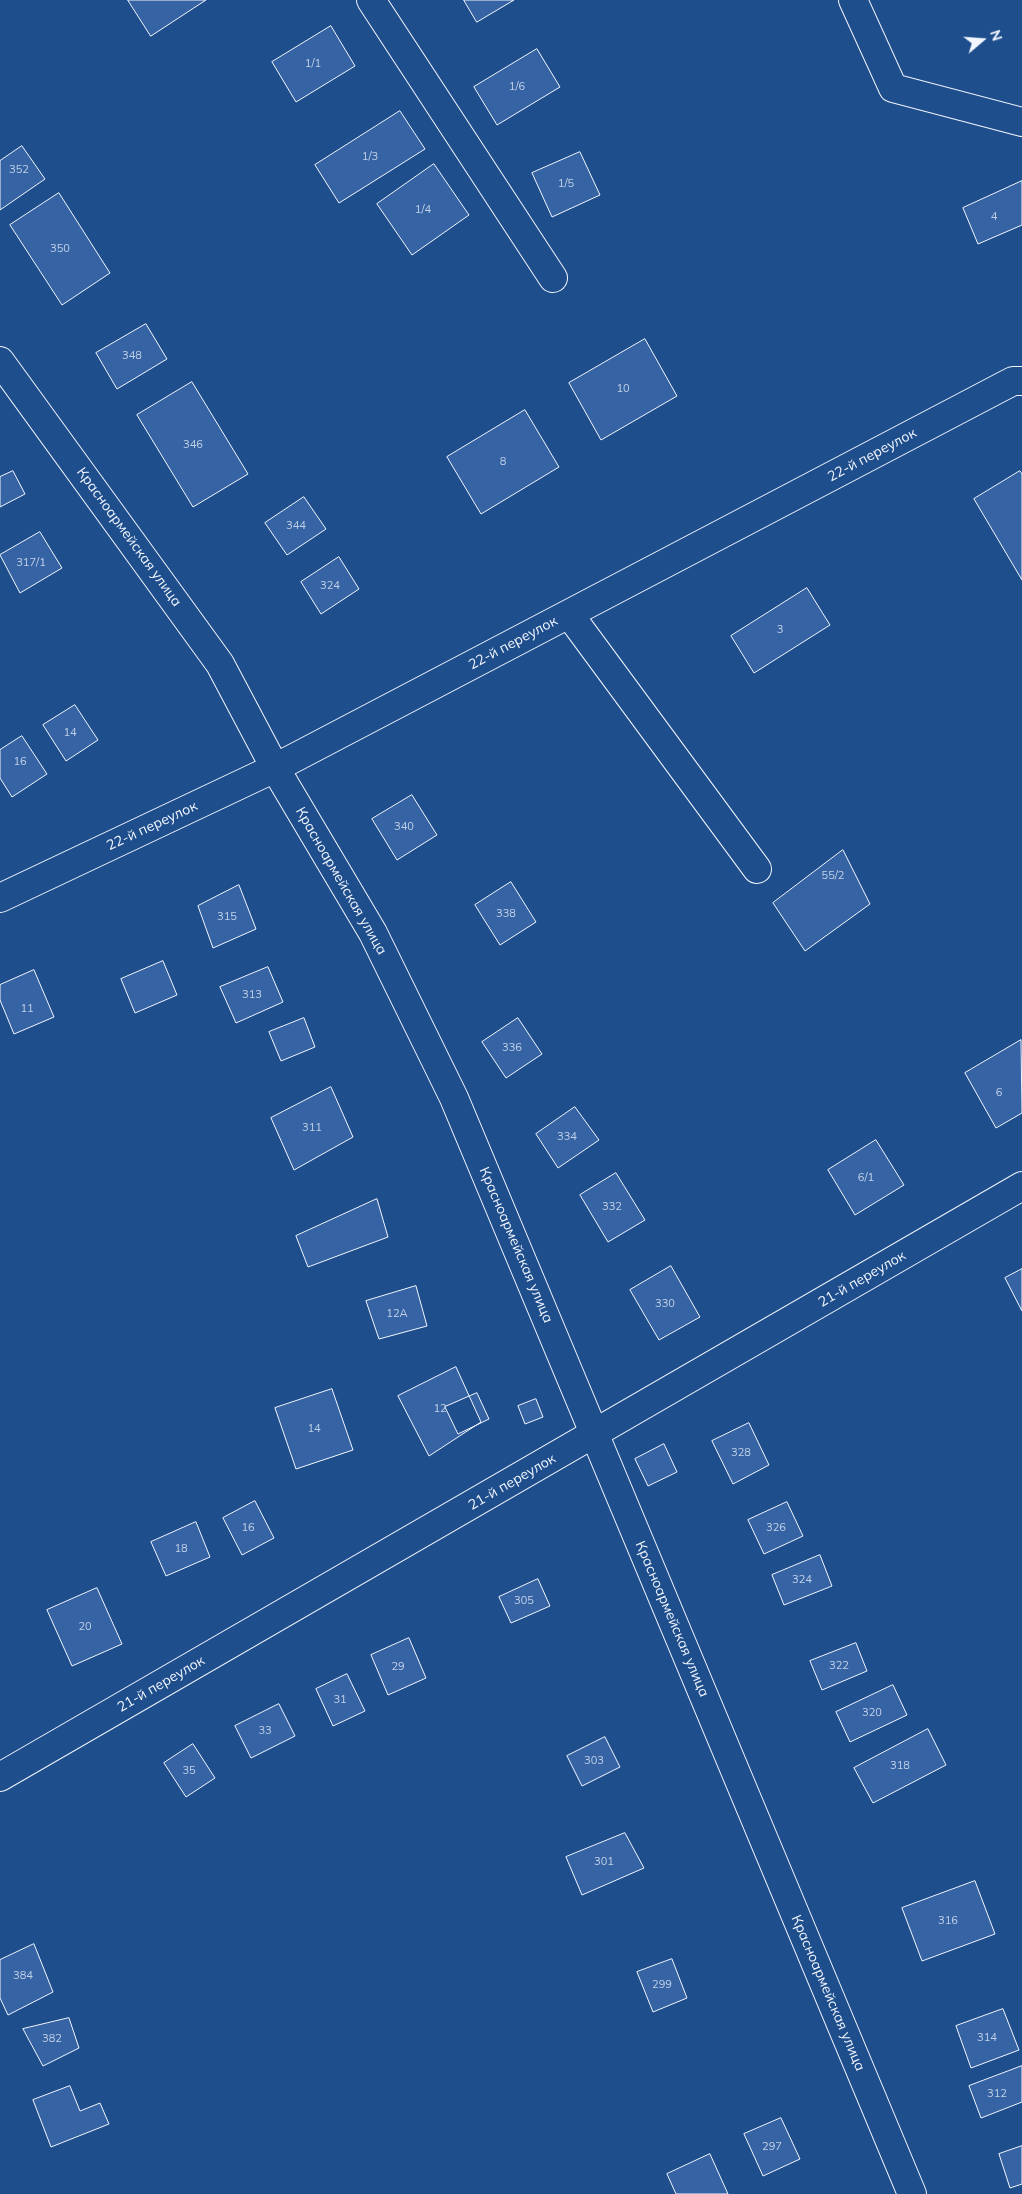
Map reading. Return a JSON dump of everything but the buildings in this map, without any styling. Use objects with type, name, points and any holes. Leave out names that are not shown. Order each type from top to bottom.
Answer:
[{"type":"street","points":[[371,0],[553,278]]},
{"type":"street","points":[[853,0],[894,88],[1022,122]]},
{"type":"street","name":"Красноармейская улица","points":[[0,361],[220,664],[275,768],[373,933],[454,1098],[596,1434],[908,2193]]},
{"type":"street","name":"22-й переулок","points":[[0,898],[275,768],[1013,381],[1022,381]]},
{"type":"street","points":[[569,614],[757,870]]},
{"type":"street","name":"21-й переулок","points":[[0,1777],[1022,1186]]}]
